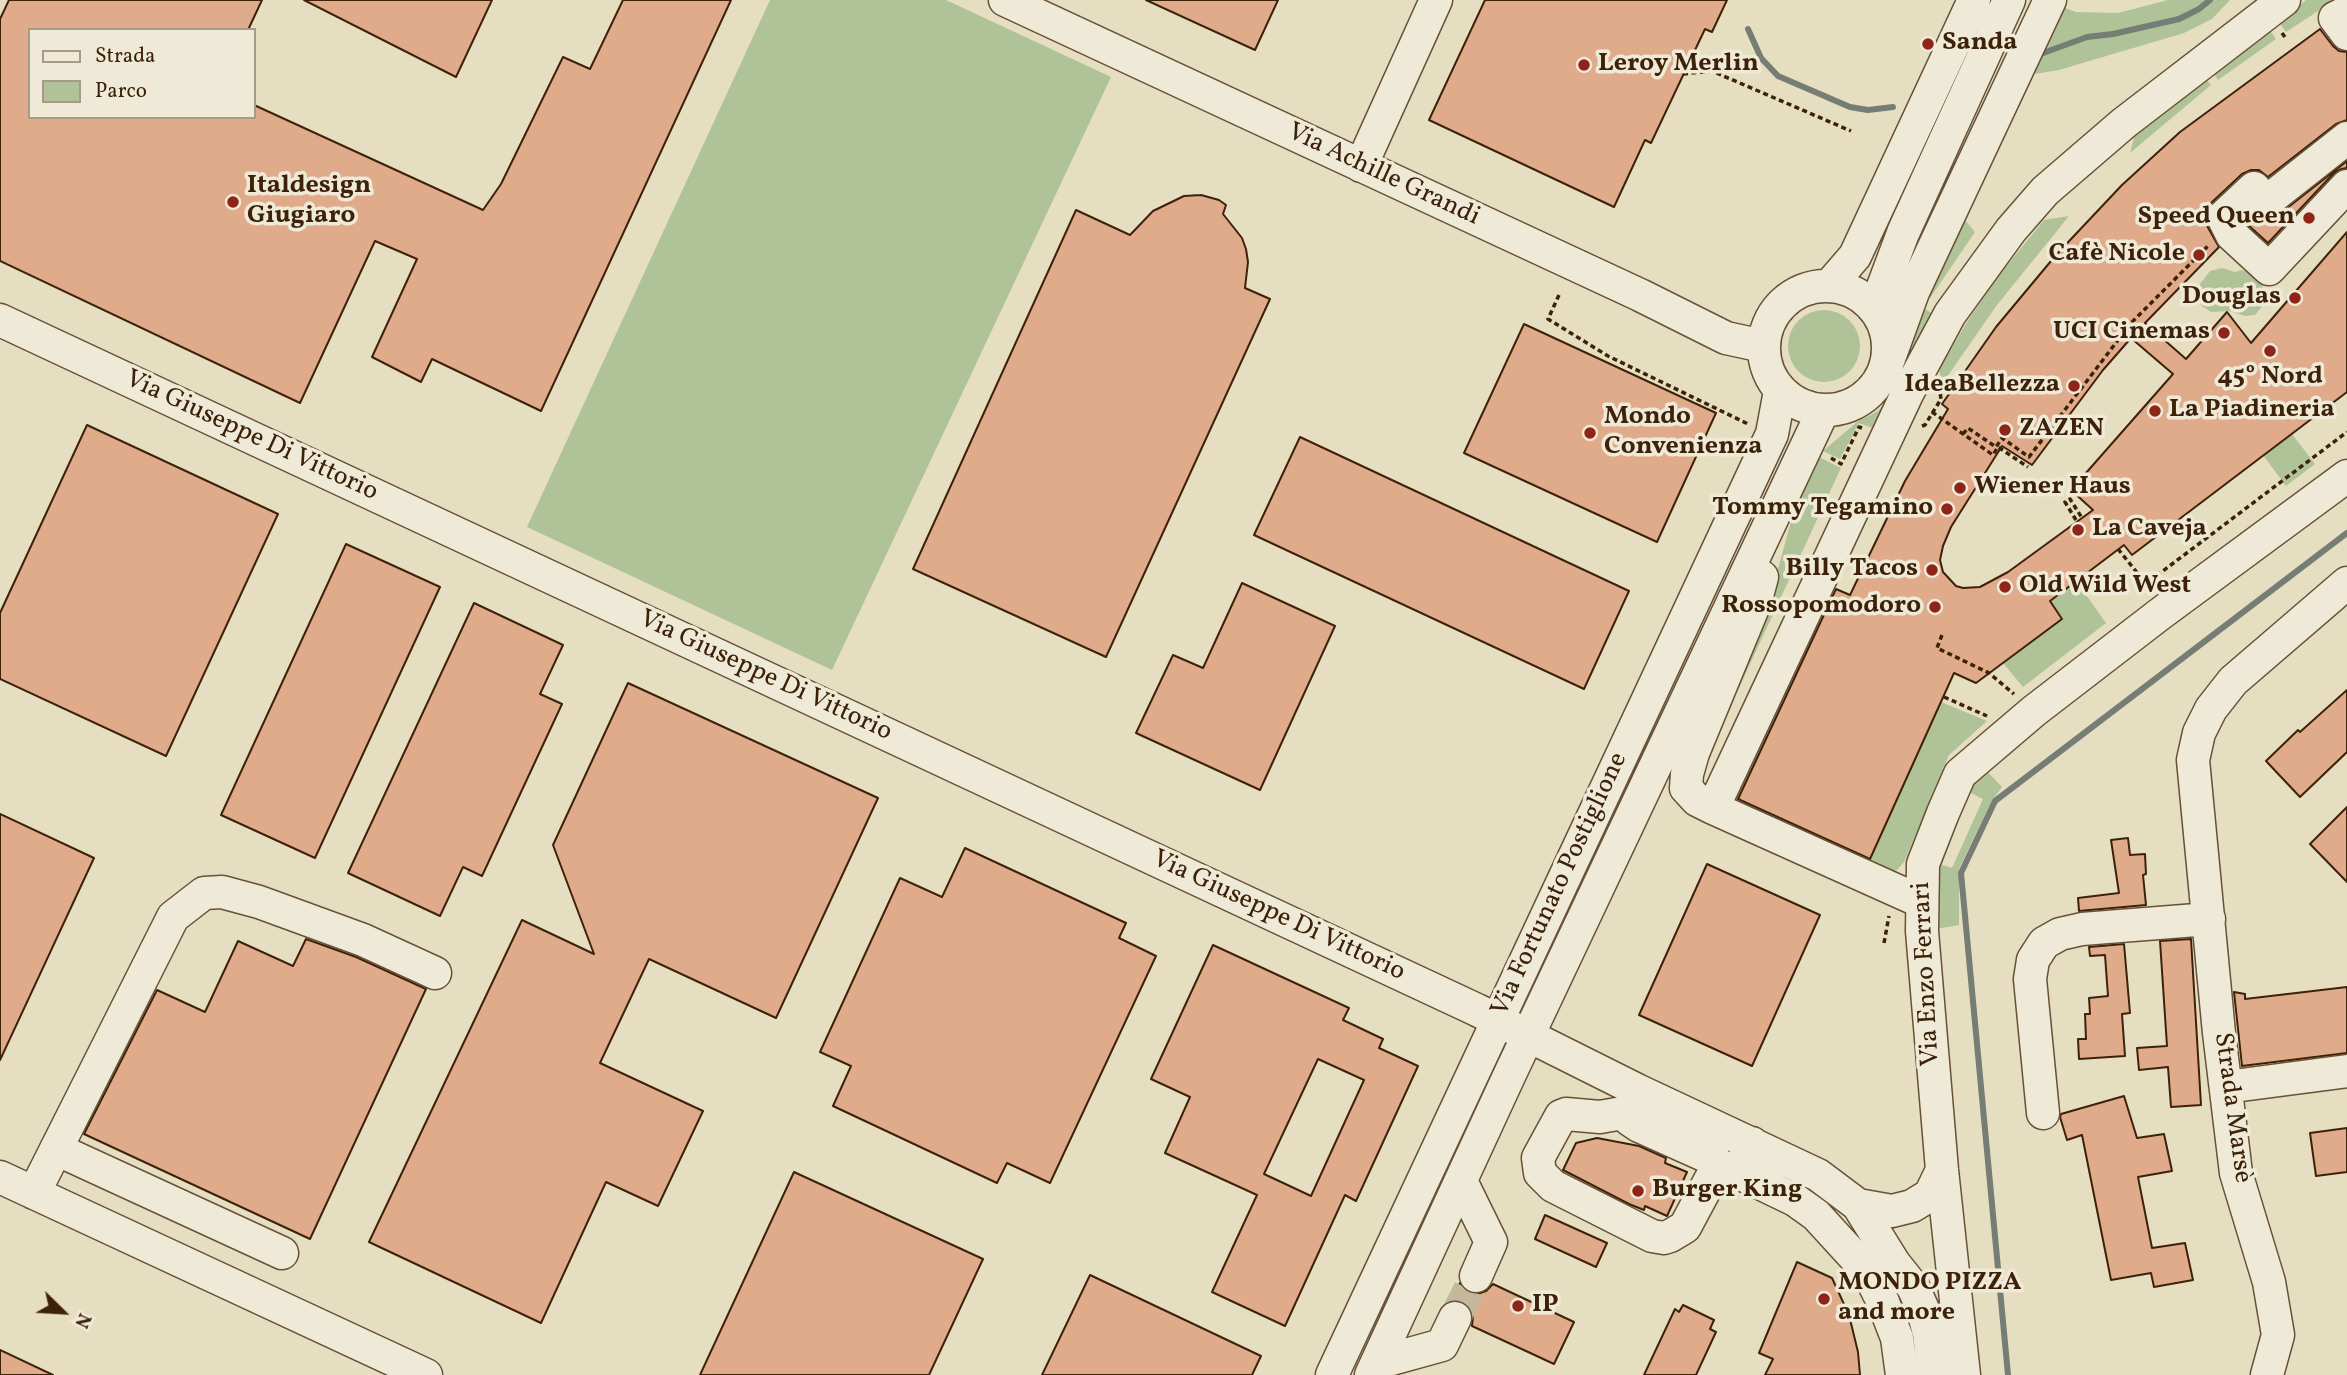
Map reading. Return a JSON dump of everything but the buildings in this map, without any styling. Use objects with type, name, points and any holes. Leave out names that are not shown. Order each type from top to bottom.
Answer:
[{"type":"street","name":"Via Achille Grandi","points":[[1005,0],[1640,295],[1726,338],[1763,346]]},
{"type":"street","points":[[1361,166],[1436,0]]},
{"type":"street","points":[[1830,285],[1855,256],[1974,0]]},
{"type":"street","points":[[1875,307],[1903,233],[2009,0]]},
{"type":"street","points":[[1887,364],[1888,334],[1883,320],[1875,307],[1862,296],[1846,289],[1830,285],[1809,288],[1790,297],[1775,312],[1766,331],[1763,346],[1766,366],[1780,391],[1807,408],[1823,411],[1850,406],[1863,399],[1882,378],[1913,292],[2050,0]]},
{"type":"street","points":[[1713,808],[1907,394],[1950,314],[2011,230],[2045,191],[2124,123],[2284,0]]},
{"type":"street","points":[[2347,12],[2336,18],[2347,34]]},
{"type":"street","points":[[2347,138],[2266,202],[2254,188],[2223,217],[2232,234],[2269,269],[2347,186]]},
{"type":"street","name":"Via Giuseppe Di Vittorio","points":[[0,320],[1499,1020],[1529,1035],[1632,1107]]},
{"type":"street","name":"Via Fortunato Postiglione","points":[[1356,1370],[1499,1020],[1772,434],[1780,391]]},
{"type":"street","name":"Via Fortunato Postiglione","points":[[1356,1370],[1461,1181],[1823,411]]},
{"type":"street","name":"Via Enzo Ferrari","points":[[1964,1375],[1942,1170],[1922,931],[1923,864],[1960,774],[2024,720],[2160,614],[2347,476]]},
{"type":"street","points":[[1778,504],[1757,598],[1693,753],[1686,788],[1697,800],[1713,808],[1922,902]]},
{"type":"street","name":"Strada Marsè","points":[[2267,1375],[2278,1335],[2270,1282],[2236,1173],[2193,760],[2199,733],[2211,709],[2233,681],[2347,583]]},
{"type":"street","points":[[34,1193],[173,917],[204,893],[222,892],[259,902],[363,940],[435,973]]},
{"type":"street","points":[[2043,1113],[2029,979],[2033,960],[2044,943],[2060,934],[2082,929],[2209,919]]},
{"type":"street","points":[[2226,1087],[2347,1072]]},
{"type":"street","points":[[1632,1107],[1639,1126],[1715,1160],[1727,1170],[1795,1200],[1816,1214],[1872,1280],[1897,1338],[1902,1375]]},
{"type":"street","points":[[1752,1143],[1727,1170],[1685,1227],[1664,1238],[1652,1236],[1553,1186],[1540,1173],[1538,1158],[1561,1116],[1566,1114],[1601,1117],[1632,1107],[1752,1143],[1818,1175],[1858,1205],[1894,1263],[1913,1287],[1922,1307],[1934,1375]]},
{"type":"street","points":[[56,1149],[282,1253]]},
{"type":"street","points":[[1858,1205],[1892,1211],[1912,1206],[1930,1195],[1942,1170]]},
{"type":"street","points":[[0,1177],[426,1375]]},
{"type":"street","points":[[1461,1181],[1491,1242],[1476,1276]]},
{"type":"street","points":[[1356,1370],[1449,1332],[1428,1375]]},
{"type":"path","points":[[1684,74],[1712,71],[1850,131]]},
{"type":"path","points":[[1963,434],[1968,428],[1996,447],[2002,438],[2029,457],[2131,323],[2228,226]]},
{"type":"path","points":[[1559,295],[1548,319],[1608,356],[1756,428]]},
{"type":"path","points":[[1927,409],[1993,455],[1998,447],[2028,467]]},
{"type":"path","points":[[1822,454],[1841,464],[1859,427],[1870,432]]},
{"type":"path","points":[[2118,549],[2139,575],[2143,588],[2347,432]]},
{"type":"path","points":[[2076,520],[2065,502],[2070,499],[2082,518]]},
{"type":"path","points":[[1942,635],[1937,648],[1989,673],[2024,720]]},
{"type":"path","points":[[1944,697],[2024,720]]},
{"type":"green space","points":[[770,0],[946,0],[1111,77],[832,670],[527,527]]},
{"type":"green space","points":[[2168,0],[2230,0],[2212,19],[2184,33],[2059,70],[2023,74],[2054,4],[2076,12],[2118,13]]},
{"type":"green space","points":[[2306,0],[2335,0],[2286,32],[2278,21]]},
{"type":"green space","points":[[2269,29],[2276,39],[2218,80],[2212,71]]},
{"type":"green space","points":[[2204,77],[2211,85],[2130,153],[2135,134]]},
{"type":"green space","points":[[1960,214],[1975,232],[1930,298],[1927,296]]},
{"type":"green space","points":[[2069,216],[1997,305],[1942,384],[1939,369],[1995,280],[2044,220]]},
{"type":"green space","points":[[2222,268],[2249,272],[2261,280],[2265,296],[2255,315],[2245,316],[2230,311],[2211,312],[2202,306],[2196,296],[2200,284],[2210,271]]},
{"type":"green space","points":[[1923,308],[1938,317],[1878,430],[1859,423],[1840,459],[1823,451],[1857,422],[1878,411],[1890,397],[1907,364]]},
{"type":"green space","points":[[1831,310],[1850,320],[1858,332],[1858,360],[1850,372],[1838,380],[1817,382],[1798,372],[1790,360],[1788,339],[1798,320],[1810,312]]},
{"type":"green space","points":[[2292,434],[2315,464],[2286,486],[2263,455]]},
{"type":"green space","points":[[1819,457],[1841,468],[1698,776],[1769,601],[1794,511]]},
{"type":"green space","points":[[2076,581],[2106,623],[2023,687],[2003,663],[2062,619],[2050,601]]},
{"type":"green space","points":[[1812,627],[1818,630],[1736,804],[1730,799]]},
{"type":"green space","points":[[1941,702],[1987,721],[1949,755],[1904,862],[1896,871],[1883,876],[1868,863]]},
{"type":"green space","points":[[1984,768],[2002,787],[1991,802],[1959,869],[1959,925],[1936,929],[1936,863],[1952,868],[1983,799],[1967,791]]},
{"type":"waterway","points":[[2035,56],[2087,37],[2179,19],[2210,0]]},
{"type":"waterway","points":[[1748,29],[1761,58],[1778,76],[1850,107],[1868,110],[1893,107]]},
{"type":"waterway","points":[[2008,1375],[1961,873],[1995,801],[2347,533]]},
{"type":"tunnel","points":[[1455,1318],[1476,1276]]},
{"type":"place","name":"Sanda","points":[[1928,44]]},
{"type":"place","name":"Leroy Merlin","points":[[1584,65]]},
{"type":"place","name":"Italdesign Giugiaro","points":[[233,202]]},
{"type":"place","name":"Speed Queen","points":[[2309,218]]},
{"type":"place","name":"Cafè Nicole","points":[[2199,255]]},
{"type":"place","name":"Douglas","points":[[2295,298]]},
{"type":"place","name":"UCI Cinemas","points":[[2224,333]]},
{"type":"place","name":"45° Nord","points":[[2270,351]]},
{"type":"place","name":"IdeaBellezza","points":[[2074,386]]},
{"type":"place","name":"La Piadineria","points":[[2155,411]]},
{"type":"place","name":"ZAZEN","points":[[2005,430]]},
{"type":"place","name":"Mondo Convenienza","points":[[1590,433]]},
{"type":"place","name":"Wiener Haus","points":[[1960,488]]},
{"type":"place","name":"Tommy Tegamino","points":[[1947,509]]},
{"type":"place","name":"La Caveja","points":[[2078,530]]},
{"type":"place","name":"Billy Tacos","points":[[1932,570]]},
{"type":"place","name":"Old Wild West","points":[[2005,587]]},
{"type":"place","name":"Rossopomodoro","points":[[1935,607]]},
{"type":"place","name":"Burger King","points":[[1638,1191]]},
{"type":"place","name":"MONDO PIZZA and more","points":[[1824,1299]]},
{"type":"place","name":"IP","points":[[1518,1306]]}]
